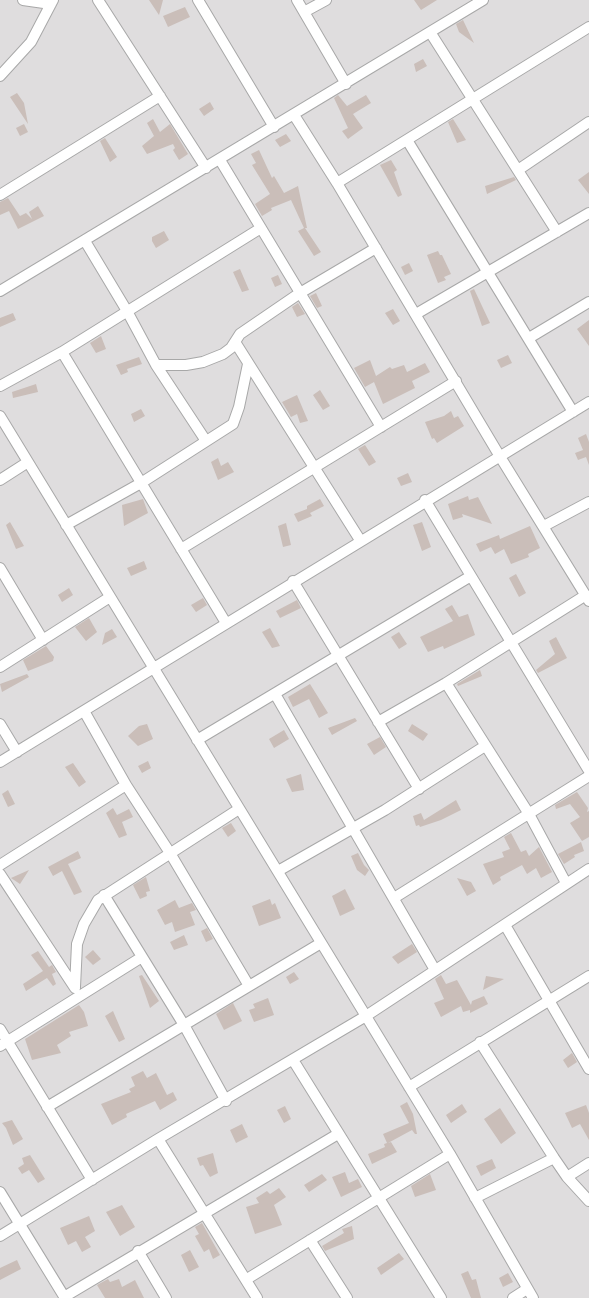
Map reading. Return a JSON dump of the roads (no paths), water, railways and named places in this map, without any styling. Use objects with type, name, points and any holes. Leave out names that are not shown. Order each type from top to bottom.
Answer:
[{"type":"street","points":[[0,76],[31,42],[52,2],[23,0]]},
{"type":"street","points":[[98,0],[206,168]]},
{"type":"street","points":[[198,0],[274,127]]},
{"type":"street","points":[[297,0],[346,84]]},
{"type":"street","points":[[304,12],[326,0]]},
{"type":"street","points":[[1,288],[85,241],[483,0]]},
{"type":"street","points":[[337,183],[589,27]]},
{"type":"street","points":[[430,32],[557,232]]},
{"type":"street","points":[[0,196],[160,96]]},
{"type":"street","points":[[294,115],[587,598],[378,722]]},
{"type":"street","points":[[518,170],[586,124],[589,137]]},
{"type":"street","points":[[407,140],[489,271],[573,412]]},
{"type":"street","points":[[220,160],[381,427]]},
{"type":"street","points":[[416,314],[589,213]]},
{"type":"street","points":[[0,386],[62,352],[261,228]]},
{"type":"street","points":[[85,241],[127,311],[156,365],[206,441]]},
{"type":"street","points":[[156,365],[180,366],[203,362],[228,351],[240,334],[300,292],[376,248]]},
{"type":"street","points":[[529,338],[589,302]]},
{"type":"street","points":[[235,342],[360,540]]},
{"type":"street","points":[[62,352],[226,623]]},
{"type":"street","points":[[66,525],[142,483],[234,422],[248,364]]},
{"type":"street","points":[[181,549],[456,381]]},
{"type":"street","points":[[0,762],[425,500],[589,402]]},
{"type":"street","points":[[0,416],[450,1154],[530,1294],[513,1298]]},
{"type":"street","points":[[0,480],[28,462]]},
{"type":"street","points":[[425,500],[589,771]]},
{"type":"street","points":[[544,526],[589,502]]},
{"type":"street","points":[[0,568],[43,640]]},
{"type":"street","points":[[197,740],[471,576]]},
{"type":"street","points":[[293,582],[419,789]]},
{"type":"street","points":[[0,667],[110,597]]},
{"type":"street","points":[[446,683],[529,814],[566,883]]},
{"type":"street","points":[[276,694],[352,829],[435,970]]},
{"type":"street","points":[[84,710],[126,785],[170,853],[249,986]]},
{"type":"street","points":[[0,724],[17,752]]},
{"type":"street","points":[[278,872],[419,789],[485,746]]},
{"type":"street","points":[[394,898],[589,776]]},
{"type":"street","points":[[0,865],[126,785]]},
{"type":"street","points":[[75,987],[75,959],[80,935],[92,909],[104,895],[239,809]]},
{"type":"street","points":[[0,1236],[158,1138],[226,1101],[366,1016],[589,869]]},
{"type":"street","points":[[0,874],[81,997]]},
{"type":"street","points":[[104,895],[184,1025],[226,1101]]},
{"type":"street","points":[[505,924],[588,1066]]},
{"type":"street","points":[[48,1107],[321,943]]},
{"type":"street","points":[[4,1044],[81,997],[142,956]]},
{"type":"street","points":[[409,1087],[589,976]]},
{"type":"street","points":[[0,1029],[4,1044],[48,1107],[92,1180]]},
{"type":"street","points":[[480,1042],[567,1177],[589,1201]]},
{"type":"street","points":[[293,1060],[441,1298]]},
{"type":"street","points":[[0,1192],[65,1297],[338,1134]]},
{"type":"street","points":[[158,1138],[257,1298]]},
{"type":"street","points":[[247,1279],[450,1154]]},
{"type":"street","points":[[475,1198],[554,1158]]},
{"type":"street","points":[[567,1177],[589,1163]]},
{"type":"street","points":[[310,1240],[347,1298]]},
{"type":"street","points":[[138,1252],[166,1298]]}]
